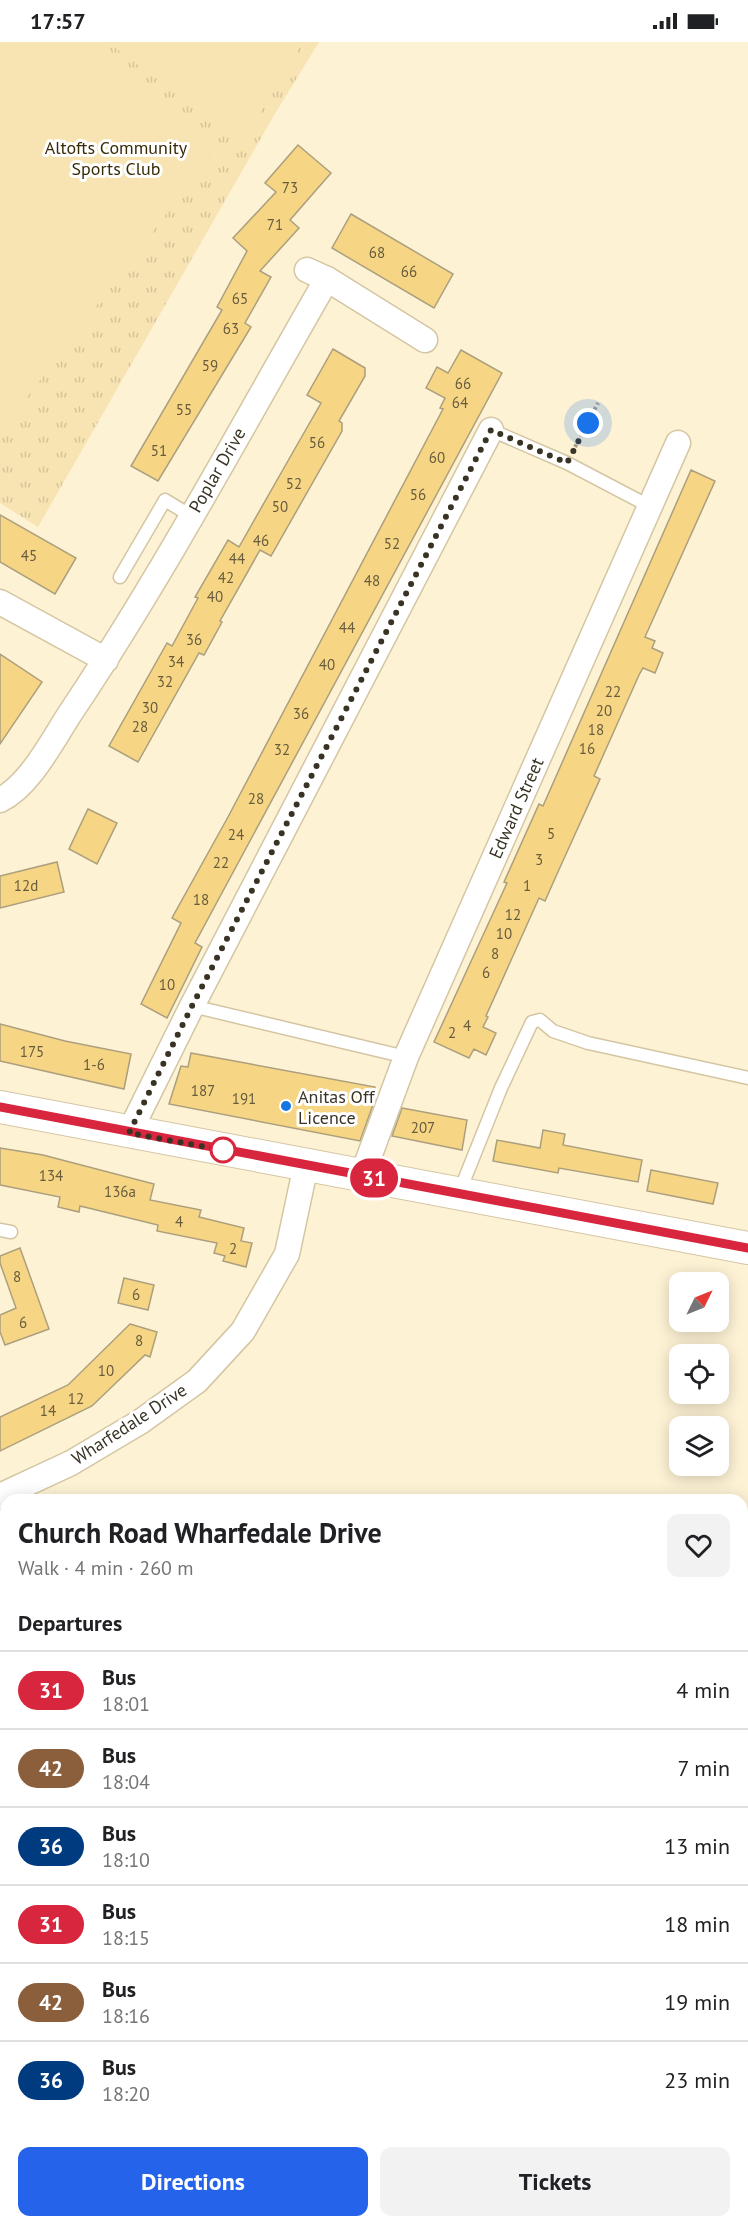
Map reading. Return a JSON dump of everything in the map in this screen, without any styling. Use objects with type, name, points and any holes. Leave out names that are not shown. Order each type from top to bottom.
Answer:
[{"type":"street","name":"Poplar Drive","points":[[0,800],[9,796],[30,774],[106,660],[190,516],[317,274],[425,340]]},
{"type":"street","points":[[129,1133],[192,1006],[491,430]]},
{"type":"street","name":"Edward Street","points":[[362,1176],[406,1058],[678,443]]},
{"type":"street","points":[[0,602],[106,660]]},
{"type":"street","points":[[0,1107],[748,1248]]},
{"type":"street","name":"Wharfedale Drive","points":[[4,1494],[71,1462],[140,1422],[197,1381],[243,1332],[286,1254],[306,1164]]},
{"type":"lane","points":[[491,430],[567,463],[649,506]]},
{"type":"lane","points":[[120,577],[165,500],[190,516]]},
{"type":"lane","points":[[192,1006],[406,1058]]},
{"type":"lane","points":[[459,1195],[501,1088],[532,1022],[540,1020],[553,1031],[588,1043],[748,1078]]},
{"type":"path","points":[[567,463],[598,402]]},
{"type":"green space","name":"Altofts Community Sports Club","points":[[0,42],[319,42],[273,117],[38,527],[0,503]]},
{"type":"green space","points":[[0,42],[85,42],[219,144],[0,433]]},
{"type":"green space","points":[[107,42],[303,42],[252,126],[244,133],[234,134]]},
{"type":"building","points":[[298,145],[331,173],[290,220],[299,228],[260,271],[271,277],[245,323],[251,327],[158,481],[131,466],[222,310],[217,307],[247,251],[233,238],[276,192],[265,183]]},
{"type":"building","points":[[351,214],[453,274],[434,308],[332,248]]},
{"type":"building","points":[[333,349],[365,368],[365,376],[339,421],[342,423],[342,431],[271,556],[260,550],[220,621],[222,622],[204,655],[199,653],[138,762],[109,746],[167,643],[172,646],[198,598],[195,597],[228,540],[239,547],[321,403],[307,395]]},
{"type":"building","points":[[461,350],[502,373],[195,943],[202,947],[167,1018],[141,1004],[181,923],[172,918],[228,817],[443,409],[440,408],[445,398],[426,388],[437,367],[448,373]]},
{"type":"building","points":[[691,470],[715,481],[645,637],[655,641],[652,648],[663,653],[655,673],[643,668],[639,675],[594,776],[600,779],[545,901],[539,898],[486,1016],[488,1017],[483,1027],[496,1033],[486,1055],[474,1049],[469,1058],[434,1042],[507,883],[504,882],[539,804],[543,806]]},
{"type":"building","points":[[0,515],[76,558],[55,594],[0,562]]},
{"type":"building","points":[[0,654],[42,682],[0,744]]},
{"type":"building","points":[[88,809],[117,823],[97,864],[69,849]]},
{"type":"building","points":[[57,862],[64,892],[0,908],[0,876]]},
{"type":"building","points":[[0,1024],[65,1041],[131,1054],[124,1089],[0,1061]]},
{"type":"building","points":[[191,1053],[375,1087],[372,1102],[374,1102],[360,1141],[169,1104],[181,1066],[188,1067]]},
{"type":"building","points":[[402,1108],[467,1120],[462,1150],[392,1136]]},
{"type":"building","points":[[543,1130],[565,1134],[563,1145],[642,1160],[638,1182],[559,1168],[558,1173],[493,1161],[497,1140],[540,1148]]},
{"type":"building","points":[[0,1148],[43,1155],[154,1184],[150,1200],[201,1210],[199,1217],[244,1228],[241,1241],[252,1243],[246,1267],[223,1261],[225,1256],[214,1253],[217,1243],[157,1231],[158,1225],[80,1206],[79,1212],[58,1207],[60,1197],[0,1185]]},
{"type":"building","points":[[651,1170],[718,1183],[713,1204],[647,1191]]},
{"type":"building","points":[[20,1248],[49,1329],[5,1345],[0,1332],[0,1315],[16,1308],[0,1263],[0,1256]]},
{"type":"building","points":[[124,1278],[154,1285],[148,1310],[118,1303]]},
{"type":"building","points":[[130,1324],[157,1332],[150,1357],[145,1355],[92,1406],[0,1451],[0,1417],[68,1385]]},
{"type":"bus line","name":"31","points":[[0,1107],[748,1248]]},
{"type":"place","name":"Anitas Off Licence","points":[[286,1106]]},
{"type":"route","points":[[223,1150],[129,1133],[192,1006],[491,430],[567,463],[588,423]]}]
